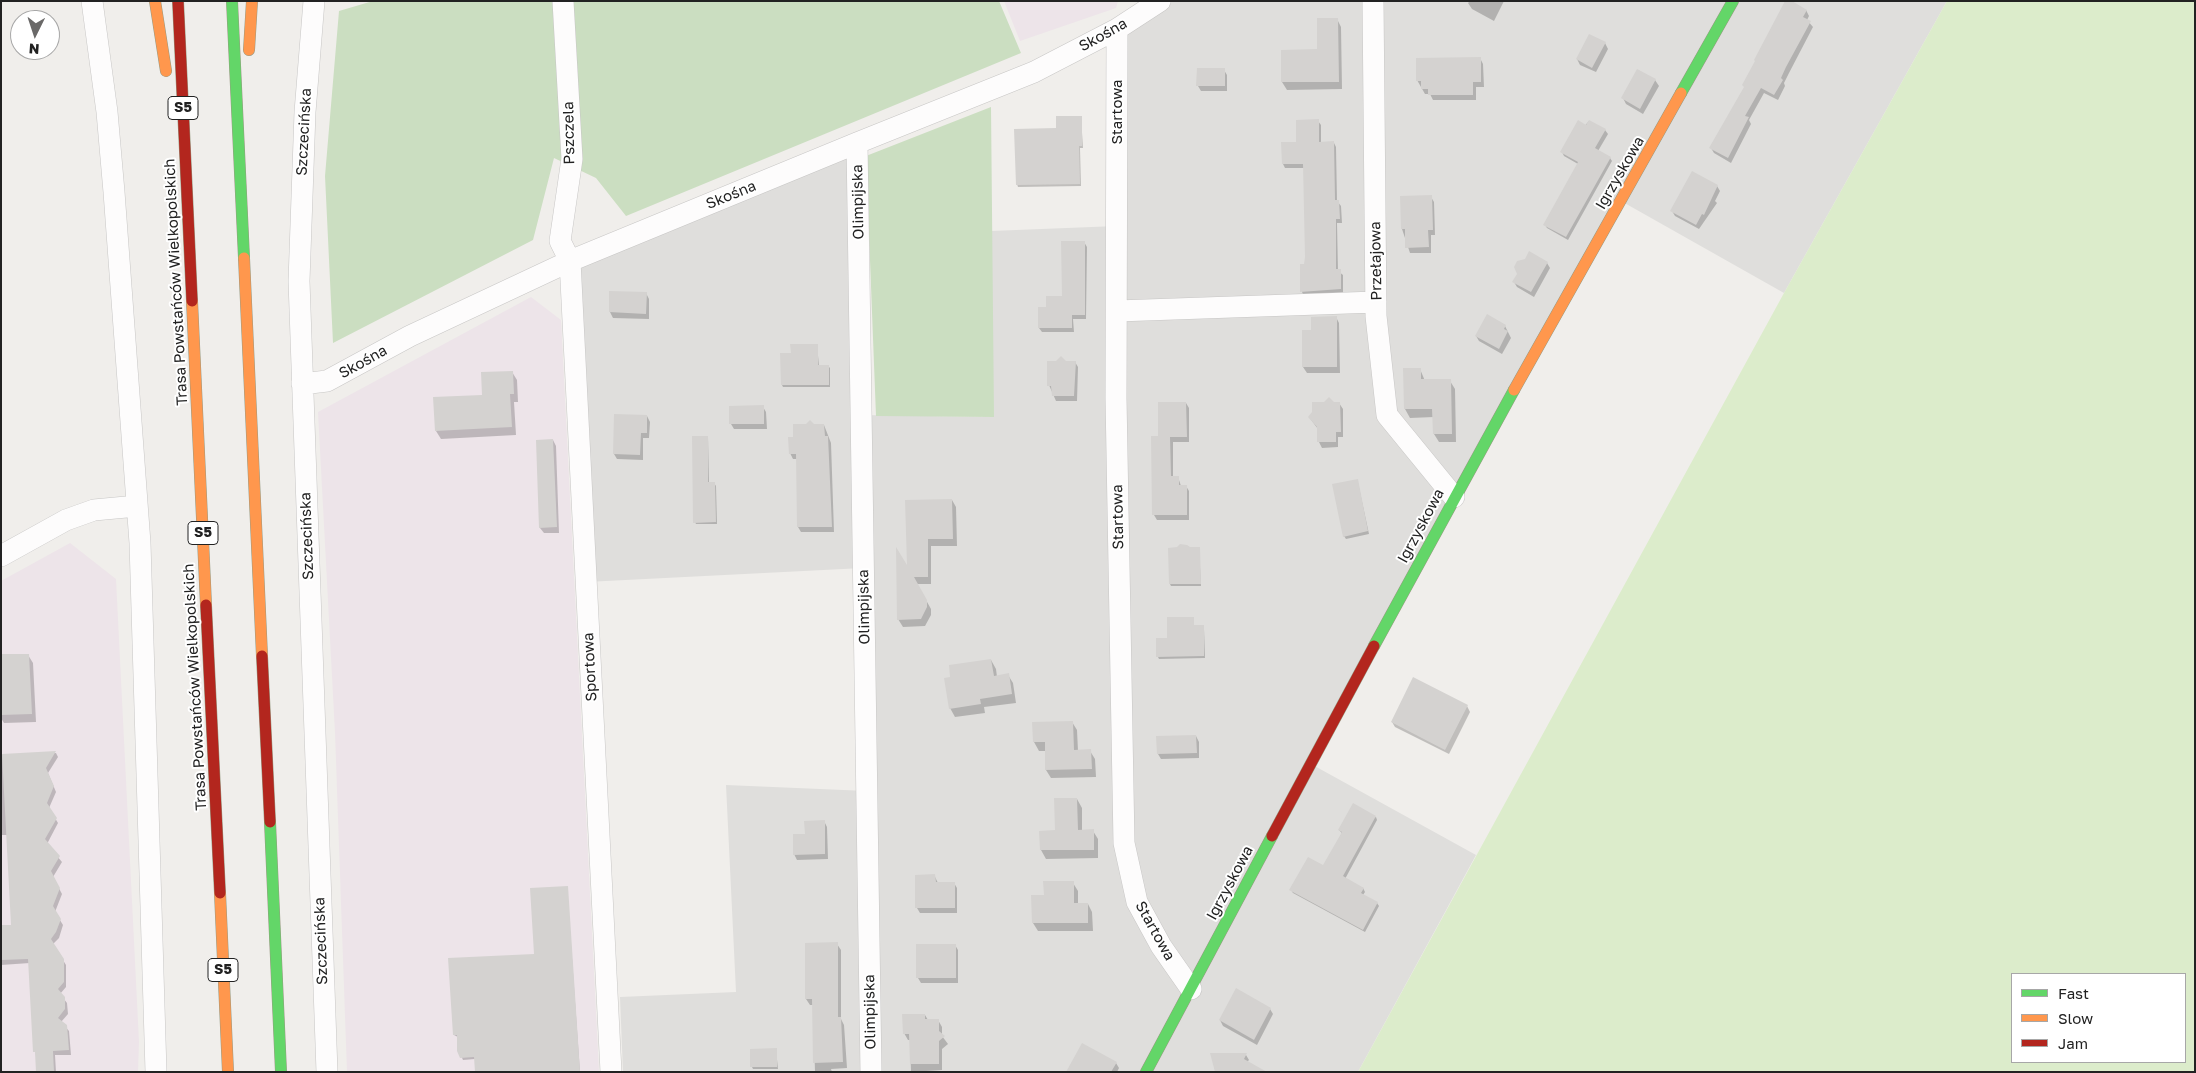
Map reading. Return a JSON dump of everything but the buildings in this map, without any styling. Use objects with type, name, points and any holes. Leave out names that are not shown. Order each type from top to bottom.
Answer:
[{"type":"main road","points":[[155,1],[168,84]]},
{"type":"main road","name":"Trasa Powstańców Wielkopolskich","points":[[178,1],[228,1072]]},
{"type":"main road","points":[[232,1],[281,1072]]},
{"type":"main road","points":[[249,61],[252,1]]},
{"type":"main road","name":"Igrzyskowa","points":[[1146,1072],[1454,498],[1733,1]]},
{"type":"main road","points":[[241,196],[248,81]]},
{"type":"main road","points":[[171,103],[187,198]]},
{"type":"street","points":[[92,1],[107,112],[114,192],[142,581],[156,1072]]},
{"type":"street","name":"Szczecińska","points":[[314,1],[301,181],[299,281],[327,1072]]},
{"type":"street","name":"Pszczela","points":[[563,1],[572,159],[560,241],[570,261]]},
{"type":"street","name":"Skośna","points":[[302,384],[328,381],[410,336],[570,261],[1034,72],[1117,29],[1160,1]]},
{"type":"street","name":"Przełajowa","points":[[1373,1],[1376,302],[1387,414],[1454,498]]},
{"type":"street","name":"Startowa","points":[[1117,29],[1116,398],[1124,843],[1138,902],[1161,946],[1191,989]]},
{"type":"street","name":"Olimpijska","points":[[857,143],[871,1072]]},
{"type":"street","name":"Sportowa","points":[[570,261],[611,1072]]},
{"type":"street","points":[[1117,311],[1376,302]]},
{"type":"street","points":[[1,556],[66,520],[94,510],[137,506]]},
{"type":"shaded area","points":[[1004,1],[1118,1],[1116,8],[1020,41]]},
{"type":"shaded area","points":[[1160,1],[1947,1],[1784,293],[1621,201],[1311,764],[1476,855],[1358,1072],[623,1072],[620,997],[736,992],[726,785],[867,791],[863,568],[586,582],[570,261],[857,143],[861,415],[993,417],[991,231],[1117,226],[1117,29]]},
{"type":"shaded area","points":[[531,297],[561,320],[599,1072],[347,1072],[335,733],[318,412]]},
{"type":"shaded area","points":[[70,543],[116,579],[139,1042],[138,1072],[1,1072],[1,581]]},
{"type":"green space","points":[[373,1],[999,1],[1021,53],[626,216],[596,178],[554,158],[533,240],[333,343],[325,176],[339,11]]},
{"type":"green space","points":[[1947,1],[2195,1],[2195,1072],[1358,1072],[1784,293]]},
{"type":"green space","points":[[991,107],[994,417],[876,416],[866,156]]},
{"type":"traffic: fast","points":[[232,1],[244,258]]},
{"type":"traffic: fast","points":[[1681,93],[1733,1]]},
{"type":"traffic: fast","points":[[1374,646],[1514,390]]},
{"type":"traffic: fast","points":[[270,822],[281,1072]]},
{"type":"traffic: fast","points":[[1146,1072],[1272,836]]},
{"type":"traffic: slow","points":[[155,1],[166,71]]},
{"type":"traffic: slow","points":[[249,50],[252,1]]},
{"type":"traffic: slow","points":[[1514,390],[1681,93]]},
{"type":"traffic: slow","points":[[244,258],[262,656]]},
{"type":"traffic: slow","points":[[192,301],[206,605]]},
{"type":"traffic: slow","points":[[220,893],[228,1072]]},
{"type":"traffic: jam","points":[[178,1],[192,301]]},
{"type":"traffic: jam","points":[[206,605],[220,893]]},
{"type":"traffic: jam","points":[[1272,836],[1374,646]]},
{"type":"traffic: jam","points":[[262,656],[270,822]]}]
